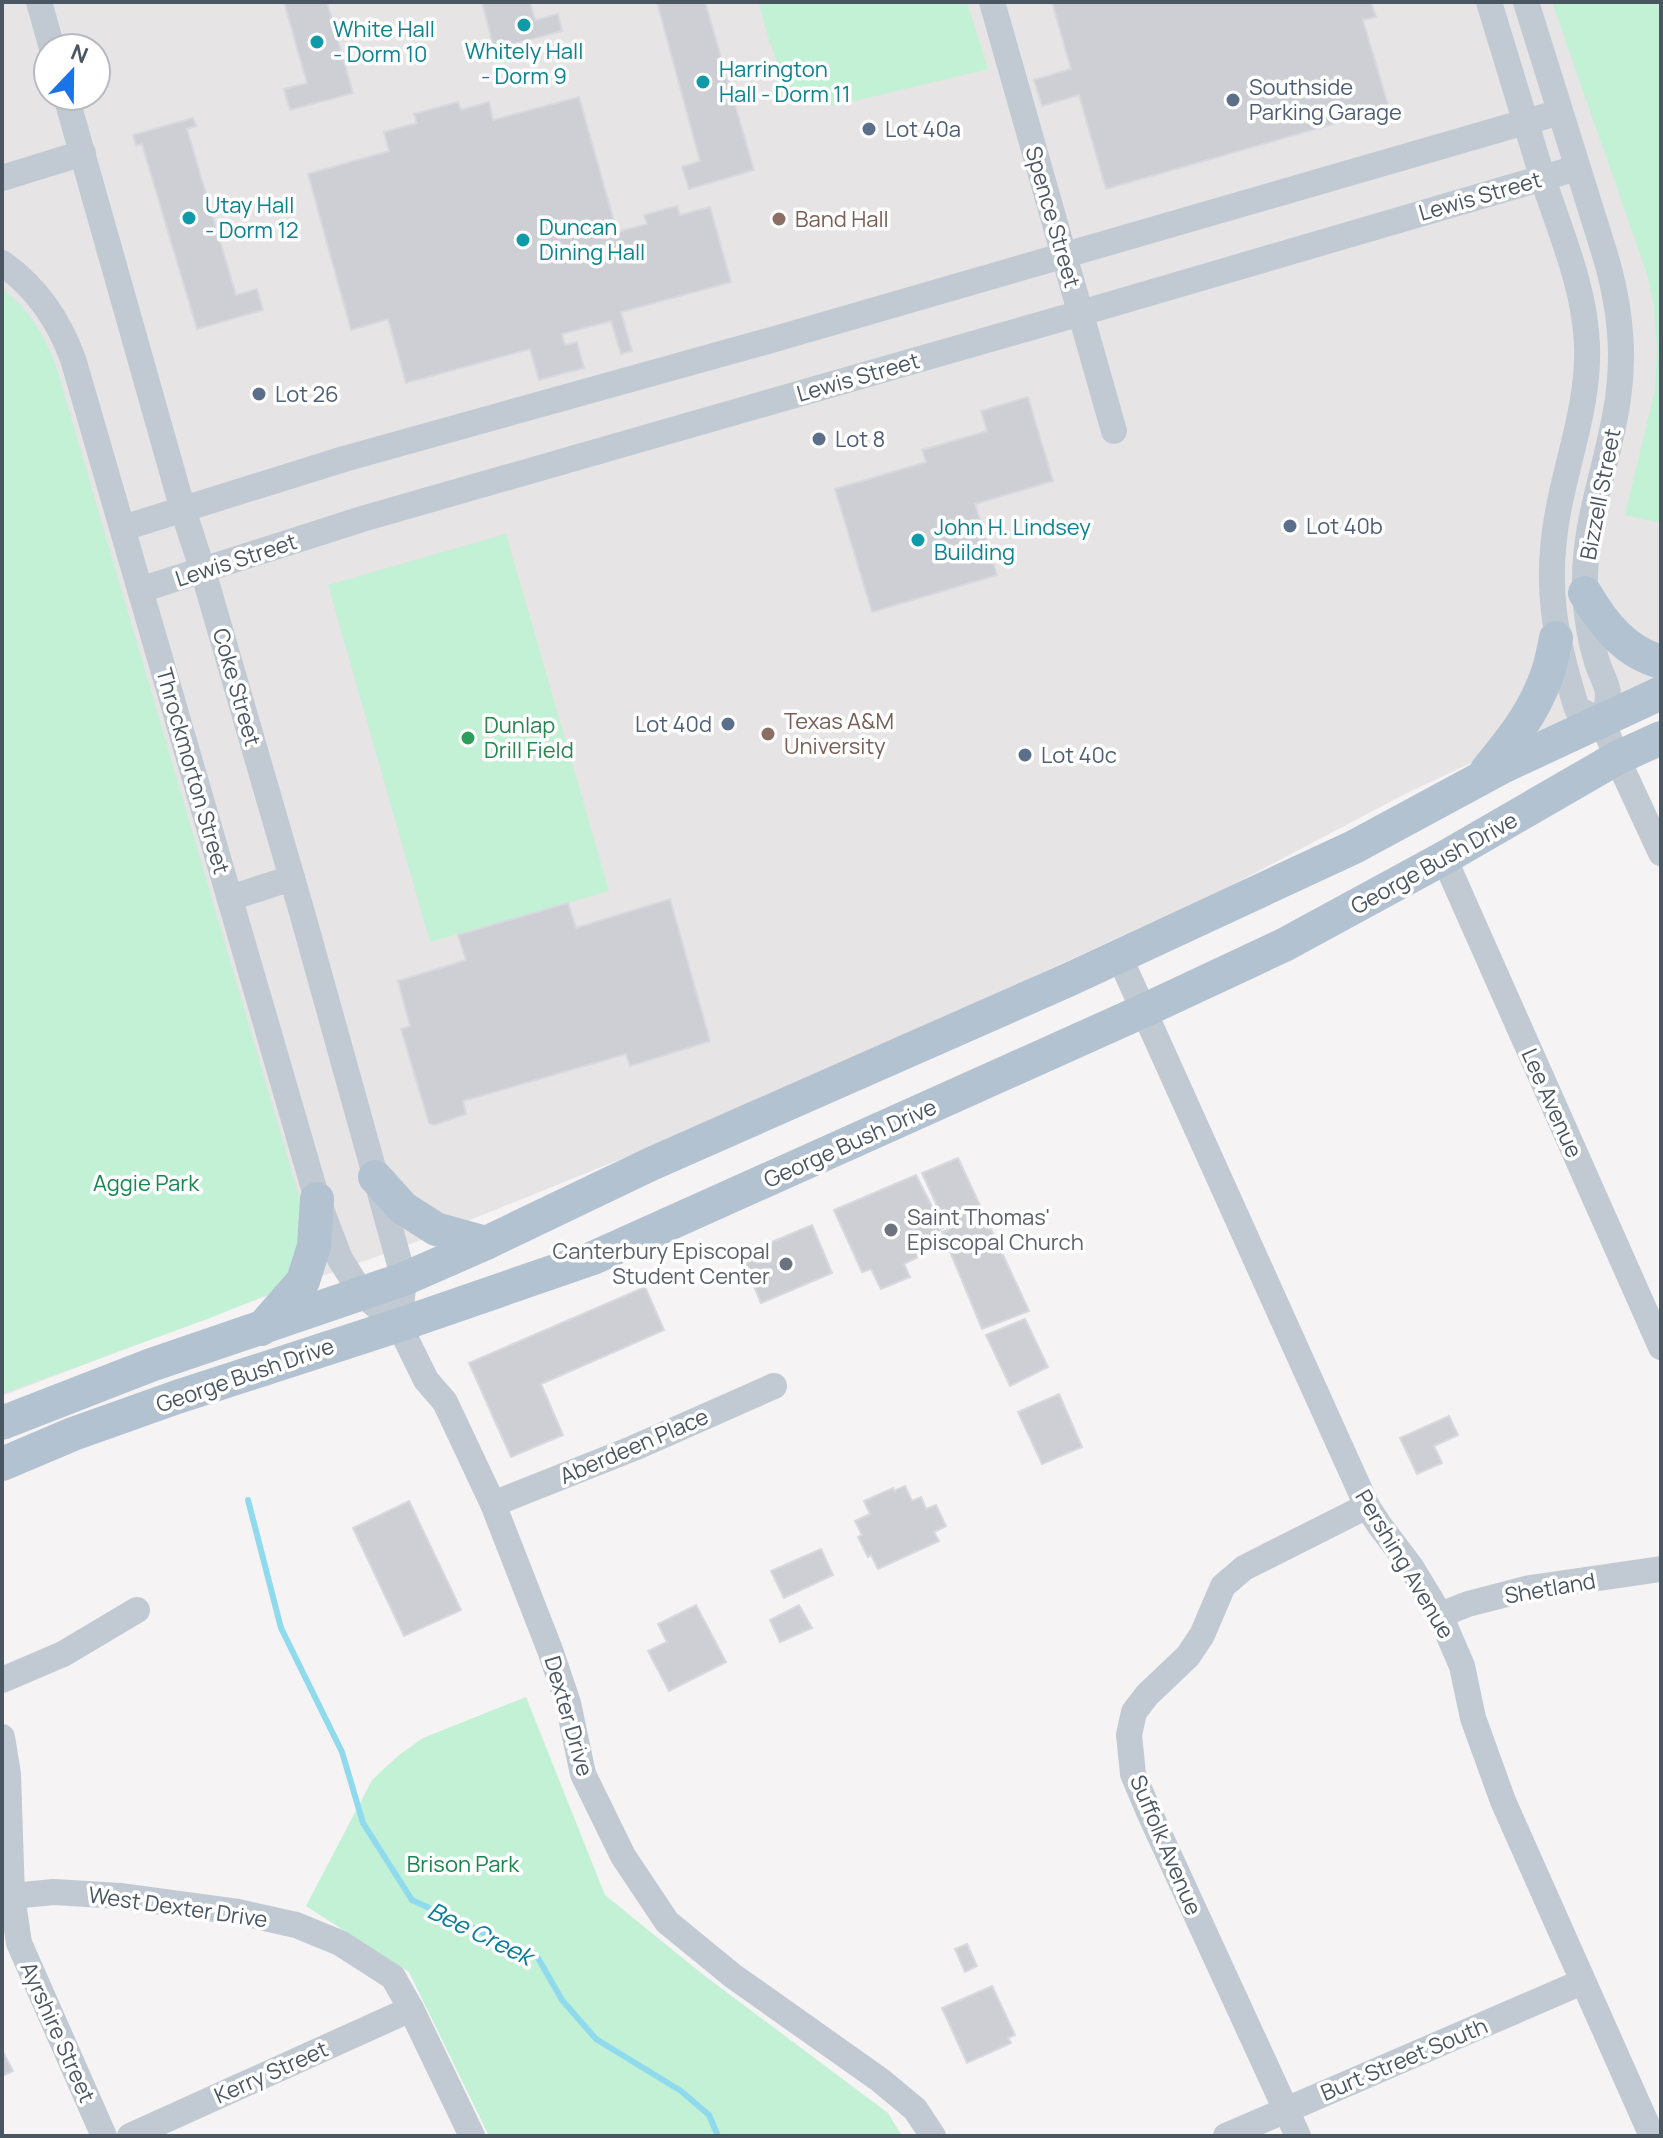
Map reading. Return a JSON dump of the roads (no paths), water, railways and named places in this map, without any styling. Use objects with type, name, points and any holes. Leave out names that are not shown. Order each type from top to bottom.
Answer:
[{"type":"main road","points":[[1585,593],[1618,638],[1644,656],[1661,662]]},
{"type":"main road","points":[[1479,779],[1520,729],[1532,708],[1546,678],[1556,638]]},
{"type":"main road","name":"George Bush Drive","points":[[2,1423],[151,1365],[404,1279],[486,1243],[651,1164],[1119,956],[1354,847],[1479,779],[1661,693]]},
{"type":"main road","name":"George Bush Drive","points":[[2,1464],[73,1434],[177,1397],[593,1258],[1284,945],[1444,858],[1617,758],[1661,738]]},
{"type":"main road","points":[[375,1177],[403,1208],[436,1229],[486,1243]]},
{"type":"main road","points":[[260,1329],[303,1281],[314,1246],[317,1199]]},
{"type":"street","points":[[39,2],[47,32]]},
{"type":"street","name":"Spence Street","points":[[992,2],[1114,431]]},
{"type":"street","name":"Bizzell Street","points":[[1489,2],[1576,278],[1587,344],[1582,407],[1553,537],[1552,614],[1577,709],[1602,721],[1609,695],[1590,630],[1585,593],[1586,551],[1616,415],[1621,371],[1620,328],[1612,279],[1526,2]]},
{"type":"street","name":"Coke Street","points":[[71,112],[183,510],[292,878],[404,1279]]},
{"type":"street","points":[[123,528],[344,459],[768,341],[1560,112]]},
{"type":"street","points":[[2,178],[83,153]]},
{"type":"street","name":"Lewis Street","points":[[140,590],[362,519],[1577,168]]},
{"type":"street","name":"Throckmorton Street","points":[[2,263],[39,296],[57,321],[73,359],[317,1199],[340,1259],[362,1294],[399,1325]]},
{"type":"street","points":[[1602,721],[1661,853]]},
{"type":"street","name":"Lee Avenue","points":[[1444,858],[1661,1347]]},
{"type":"street","points":[[230,898],[292,878]]},
{"type":"street","name":"Pershing Avenue","points":[[1119,956],[1367,1506],[1411,1567],[1440,1615],[1462,1666],[1473,1718],[1503,1801],[1652,2136]]},
{"type":"street","points":[[399,1325],[404,1279]]},
{"type":"street","name":"Dexter Drive","points":[[399,1325],[426,1380],[445,1402],[493,1504],[568,1703],[583,1774],[623,1856],[667,1922],[733,1976],[880,2080],[915,2109],[933,2136]]},
{"type":"street","name":"Aberdeen Place","points":[[493,1504],[634,1448],[774,1386]]},
{"type":"street","name":"Suffolk Avenue","points":[[1298,2136],[1133,1774],[1129,1735],[1134,1712],[1147,1695],[1188,1656],[1202,1635],[1223,1586],[1244,1568],[1367,1506]]},
{"type":"street","name":"Shetland","points":[[1440,1615],[1468,1604],[1530,1588],[1661,1569]]},
{"type":"street","points":[[2,1680],[63,1654],[137,1610]]},
{"type":"street","name":"Ayrshire Street","points":[[2,1737],[8,1774],[12,1896],[10,1946],[104,2136]]},
{"type":"street","name":"West Dexter Drive","points":[[12,1896],[54,1892],[120,1896],[238,1912],[296,1925],[340,1943],[393,1977],[472,2136]]},
{"type":"street","name":"Burt Street South","points":[[1226,2136],[1582,1982]]},
{"type":"street","name":"Kerry Street","points":[[130,2136],[411,2009]]},
{"type":"waterway","name":"Bee Creek","points":[[248,1500],[281,1628],[342,1752],[363,1823],[412,1900],[538,1958],[562,2000],[596,2039],[681,2091],[709,2115],[718,2136]]},
{"type":"place","name":"Whitely Hall - Dorm 9","points":[[524,25]]},
{"type":"place","name":"White Hall - Dorm 10","points":[[317,42]]},
{"type":"place","name":"Harrington Hall - Dorm 11","points":[[703,82]]},
{"type":"place","name":"Southside Parking Garage","points":[[1233,100]]},
{"type":"place","name":"Lot 40a","points":[[869,129]]},
{"type":"place","name":"Utay Hall - Dorm 12","points":[[189,218]]},
{"type":"place","name":"Band Hall","points":[[779,219]]},
{"type":"place","name":"Duncan Dining Hall","points":[[523,240]]},
{"type":"place","name":"Lot 26","points":[[259,394]]},
{"type":"place","name":"Lot 8","points":[[819,439]]},
{"type":"place","name":"Lot 40b","points":[[1290,526]]},
{"type":"place","name":"John H. Lindsey Building","points":[[918,540]]},
{"type":"place","name":"Lot 40d","points":[[728,724]]},
{"type":"place","name":"Texas A&M University","points":[[768,734]]},
{"type":"place","name":"Dunlap Drill Field","points":[[468,738]]},
{"type":"place","name":"Lot 40c","points":[[1025,755]]},
{"type":"place","name":"Saint Thomas' Episcopal Church","points":[[891,1230]]},
{"type":"place","name":"Canterbury Episcopal Student Center","points":[[786,1264]]},
{"type":"park label","name":"Aggie Park","points":[[146,1183]]},
{"type":"park label","name":"Brison Park","points":[[463,1864]]}]
